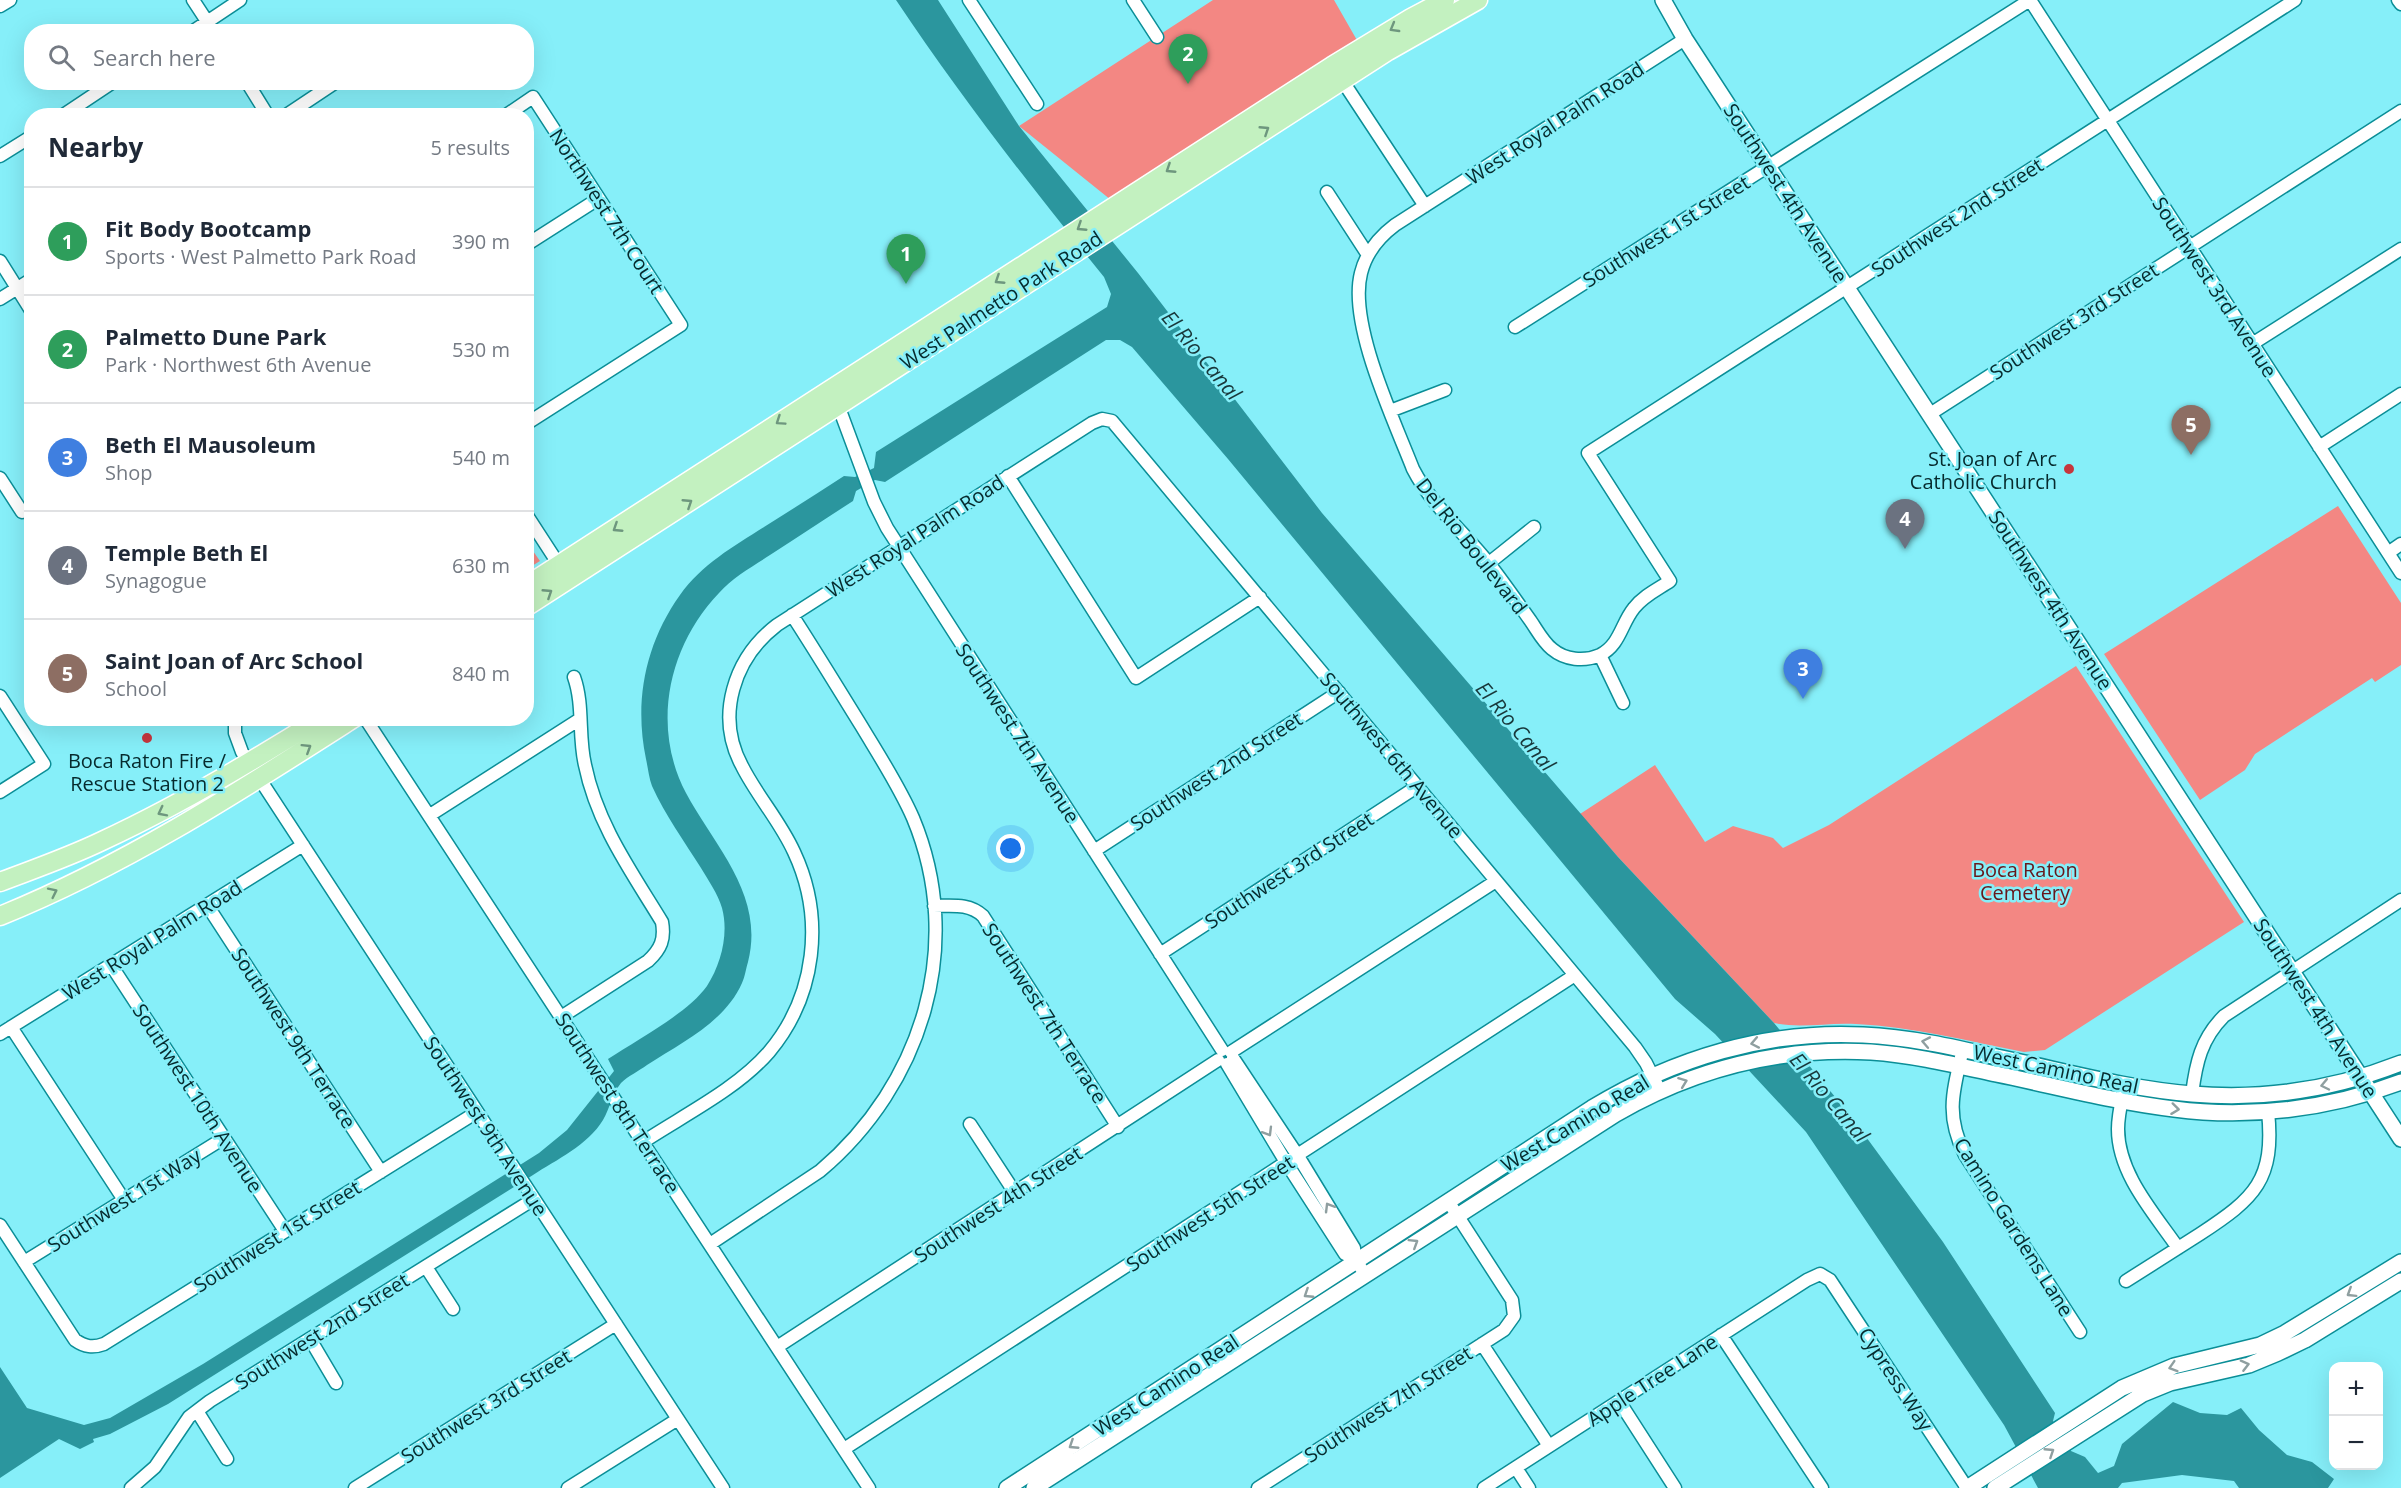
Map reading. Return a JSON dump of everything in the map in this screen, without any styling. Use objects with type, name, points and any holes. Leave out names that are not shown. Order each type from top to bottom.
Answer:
[{"type":"main road","name":"West Palmetto Park Road","points":[[534,583],[564,572],[910,359],[1128,218],[1337,73],[1411,18],[1445,0]]},
{"type":"main road","name":"West Palmetto Park Road","points":[[534,600],[564,572],[885,353],[1118,202],[1337,73],[1388,51],[1478,0]]},
{"type":"main road","points":[[910,359],[916,346],[951,322],[955,316],[954,308]]},
{"type":"main road","points":[[838,405],[838,393],[876,366],[885,353]]},
{"type":"main road","points":[[0,882],[66,857],[118,834],[197,794],[254,771],[311,726]]},
{"type":"main road","points":[[0,916],[108,866],[254,771],[339,726]]},
{"type":"street","points":[[0,6],[10,0]]},
{"type":"street","points":[[193,0],[209,24]]},
{"type":"street","points":[[212,24],[240,0]]},
{"type":"street","points":[[969,0],[1037,104]]},
{"type":"street","points":[[1133,0],[1157,37]]},
{"type":"street","name":"Southwest 4th Avenue","points":[[1663,0],[1686,39],[2290,972],[2401,1139]]},
{"type":"street","name":"Southwest 3rd Avenue","points":[[2030,0],[2401,573]]},
{"type":"street","name":"Southwest 1st Street","points":[[1515,327],[2030,0]]},
{"type":"street","name":"Southwest 2nd Street","points":[[1600,655],[1616,642],[1636,606],[1670,581],[1588,453],[2295,0]]},
{"type":"street","points":[[2398,0],[2401,4]]},
{"type":"street","name":"West Royal Palm Road","points":[[1425,206],[1686,39]]},
{"type":"street","points":[[1337,73],[1425,206]]},
{"type":"street","points":[[74,108],[101,90]]},
{"type":"street","points":[[252,90],[263,108]]},
{"type":"street","points":[[297,108],[324,90]]},
{"type":"street","name":"Northwest 7th Court","points":[[517,108],[533,97],[681,325],[534,419]]},
{"type":"street","name":"Southwest 3rd Street","points":[[1930,414],[2401,111]]},
{"type":"street","points":[[0,156],[24,141]]},
{"type":"street","points":[[1327,192],[1368,255]]},
{"type":"street","points":[[534,240],[598,199]]},
{"type":"street","name":"Del Rio Boulevard","points":[[1425,206],[1387,231],[1368,255],[1360,274],[1359,305],[1372,362],[1390,411],[1421,486],[1489,563],[1552,649],[1570,658],[1590,658],[1600,655]]},
{"type":"street","points":[[2252,344],[2401,249]]},
{"type":"street","points":[[0,261],[24,300]]},
{"type":"street","points":[[0,299],[24,284]]},
{"type":"street","points":[[1390,411],[1445,390]]},
{"type":"street","points":[[2319,447],[2401,394]]},
{"type":"street","name":"Southwest 7th Avenue","points":[[838,405],[874,502],[898,547],[1226,1057],[1287,1164],[1345,1254],[1359,1265]]},
{"type":"street","name":"West Royal Palm Road","points":[[643,1142],[738,1080],[768,1053],[791,1019],[804,990],[809,970],[813,929],[808,889],[794,850],[742,767],[734,749],[729,719],[735,680],[755,645],[769,631],[792,615],[1092,423],[1102,419],[1112,421],[1115,425]]},
{"type":"street","name":"Southwest 6th Avenue","points":[[1115,425],[1642,1056],[1660,1091]]},
{"type":"street","points":[[1008,476],[1136,678],[1260,597]]},
{"type":"street","points":[[0,478],[22,512]]},
{"type":"street","points":[[534,526],[564,572]]},
{"type":"street","points":[[1489,563],[1534,527]]},
{"type":"street","points":[[2388,553],[2401,544]]},
{"type":"street","points":[[710,1244],[820,1171],[856,1137],[886,1098],[906,1064],[926,1007],[934,958],[934,906],[924,849],[906,803],[886,766],[792,615]]},
{"type":"street","points":[[1600,655],[1623,703]]},
{"type":"street","points":[[561,1017],[656,953],[664,933],[662,922],[607,832],[596,807],[584,762],[579,690],[574,677]]},
{"type":"street","name":"Southwest 2nd Street","points":[[1094,851],[1339,692]]},
{"type":"street","points":[[0,696],[44,764],[0,792]]},
{"type":"street","points":[[430,815],[580,719]]},
{"type":"street","name":"Southwest 9th Avenue","points":[[235,726],[238,745],[254,771],[723,1488]]},
{"type":"street","name":"Southwest 8th Terrace","points":[[370,726],[869,1488]]},
{"type":"street","name":"Southwest 3rd Street","points":[[1160,954],[1418,786]]},
{"type":"street","name":"West Royal Palm Road","points":[[5,1030],[303,845]]},
{"type":"street","name":"Southwest 4th Street","points":[[777,1347],[1496,881]]},
{"type":"street","points":[[2192,1094],[2197,1060],[2210,1032],[2224,1016],[2401,900]]},
{"type":"street","name":"Southwest 9th Terrace","points":[[207,905],[381,1172]]},
{"type":"street","name":"Southwest 7th Terrace","points":[[934,906],[964,906],[975,909],[982,916],[1118,1127]]},
{"type":"street","name":"Southwest 10th Avenue","points":[[111,965],[285,1232]]},
{"type":"street","name":"Southwest 5th Street","points":[[844,1449],[1287,1164],[1575,975]]},
{"type":"street","points":[[5,1030],[124,1200]]},
{"type":"street","name":"West Camino Real","points":[[1034,1488],[1127,1419],[1359,1265],[1448,1201],[1592,1108],[1652,1075],[1688,1061],[1759,1042],[1794,1037],[1865,1035],[1910,1039],[2125,1084],[2192,1094],[2241,1095],[2276,1093],[2331,1084],[2401,1063]]},
{"type":"street","points":[[1716,1070],[1720,1057],[1727,1049]]},
{"type":"street","name":"Camino Gardens Lane","points":[[1963,1049],[1951,1106],[1956,1136],[1965,1155],[2080,1332]]},
{"type":"street","name":"West Camino Real","points":[[1359,1265],[1457,1216],[1616,1114],[1660,1091],[1739,1064],[1807,1053],[1874,1052],[1959,1066],[2122,1100],[2193,1111],[2268,1111],[2322,1104],[2401,1082]]},
{"type":"street","name":"Southwest 7th Avenue","points":[[1226,1057],[1298,1156],[1354,1248],[1359,1265]]},
{"type":"street","points":[[2125,1084],[2118,1128],[2123,1161],[2178,1248]]},
{"type":"street","points":[[2126,1281],[2238,1209],[2258,1184],[2269,1154],[2268,1111]]},
{"type":"street","name":"Southwest 1st Street","points":[[24,1262],[75,1340],[94,1347],[104,1344],[477,1112]]},
{"type":"street","points":[[970,1124],[1015,1193]]},
{"type":"street","name":"Southwest 1st Way","points":[[24,1262],[224,1138]]},
{"type":"street","name":"Southwest 2nd Street","points":[[131,1488],[155,1467],[183,1425],[197,1411],[534,1199]]},
{"type":"street","points":[[1448,1201],[1457,1216]]},
{"type":"street","name":"Southwest 7th Street","points":[[1258,1488],[1504,1330],[1514,1316],[1512,1299],[1457,1216]]},
{"type":"street","points":[[0,1225],[24,1262]]},
{"type":"street","points":[[1967,1488],[2018,1454],[2072,1429],[2174,1366],[2260,1345],[2322,1320],[2399,1282],[2395,1266],[2322,1320]]},
{"type":"street","points":[[426,1267],[453,1309]]},
{"type":"street","name":"Apple Tree Lane","points":[[1485,1488],[1807,1280],[1820,1274]]},
{"type":"street","name":"Cypress Way","points":[[1820,1274],[1830,1280],[1967,1488]]},
{"type":"street","name":"Southwest 3rd Street","points":[[355,1488],[616,1324]]},
{"type":"street","points":[[1721,1335],[1822,1488]]},
{"type":"street","points":[[310,1339],[336,1383]]},
{"type":"street","points":[[1482,1344],[1549,1446]]},
{"type":"street","points":[[1619,1401],[1675,1488]]},
{"type":"street","points":[[197,1411],[227,1459]]},
{"type":"street","points":[[568,1488],[678,1419]]},
{"type":"street","name":"West Camino Real","points":[[1007,1488],[1127,1419]]},
{"type":"street","points":[[1995,1488],[2025,1469],[2072,1429]]},
{"type":"street","points":[[1516,1468],[1529,1488]]},
{"type":"green space","points":[[1213,0],[1334,0],[1358,42],[1111,200],[1019,126]]},
{"type":"green space","points":[[2338,506],[2401,603],[2401,665],[2375,682],[2372,678],[2255,754],[2245,770],[2200,800],[2104,654]]},
{"type":"green space","points":[[534,552],[540,561],[534,565]]},
{"type":"green space","name":"Boca Raton Cemetery","points":[[2076,666],[2244,922],[2045,1050],[2024,1052],[1898,1028],[1846,1024],[1784,1025],[1774,1023],[1580,814],[1655,765],[1705,842],[1733,826],[1773,838],[1783,848],[1829,825]]},
{"type":"water","name":"El Rio Canal","points":[[896,0],[938,0],[1019,126],[1138,273],[1322,513],[1618,857],[1774,1023],[1850,1115],[1943,1242],[2055,1413],[2053,1421],[2071,1451],[2085,1457],[2098,1473],[2114,1466],[2122,1444],[2173,1402],[2200,1413],[2227,1415],[2241,1408],[2259,1430],[2287,1455],[2312,1462],[2334,1479],[2328,1488],[2239,1488],[2234,1481],[2182,1475],[2122,1483],[2118,1488],[2038,1488],[2004,1425],[1806,1132],[1715,1034],[1675,999],[1228,459],[1132,347],[1120,340],[1106,340],[885,482],[875,480],[856,491],[853,501],[730,582],[702,614],[687,637],[670,688],[669,741],[675,768],[686,793],[734,873],[744,893],[750,915],[751,938],[745,975],[725,1009],[688,1040],[621,1083],[597,1129],[561,1158],[168,1404],[110,1434],[93,1439],[94,1442],[80,1449],[59,1439],[0,1478],[0,1367],[27,1408],[84,1425],[110,1418],[203,1364],[539,1153],[567,1130],[614,1071],[608,1059],[675,1016],[707,986],[720,959],[725,928],[722,908],[713,887],[657,797],[652,786],[643,738],[641,716],[645,674],[658,633],[668,614],[688,584],[698,574],[741,541],[844,476],[855,477],[874,468],[876,452],[1107,307],[1111,294],[1104,277],[997,141]]},
{"type":"place","name":"Palmetto Dune Park","points":[[1188,84]]},
{"type":"place","name":"Fit Body Bootcamp","points":[[906,284]]},
{"type":"place","name":"Saint Joan of Arc School","points":[[2191,455]]},
{"type":"place","name":"St. Joan of Arc Catholic Church","points":[[2069,469]]},
{"type":"place","name":"Temple Beth El","points":[[1905,549]]},
{"type":"place","name":"Beth El Mausoleum","points":[[1803,699]]},
{"type":"place","name":"Boca Raton Fire / Rescue Station 2","points":[[147,738]]}]
